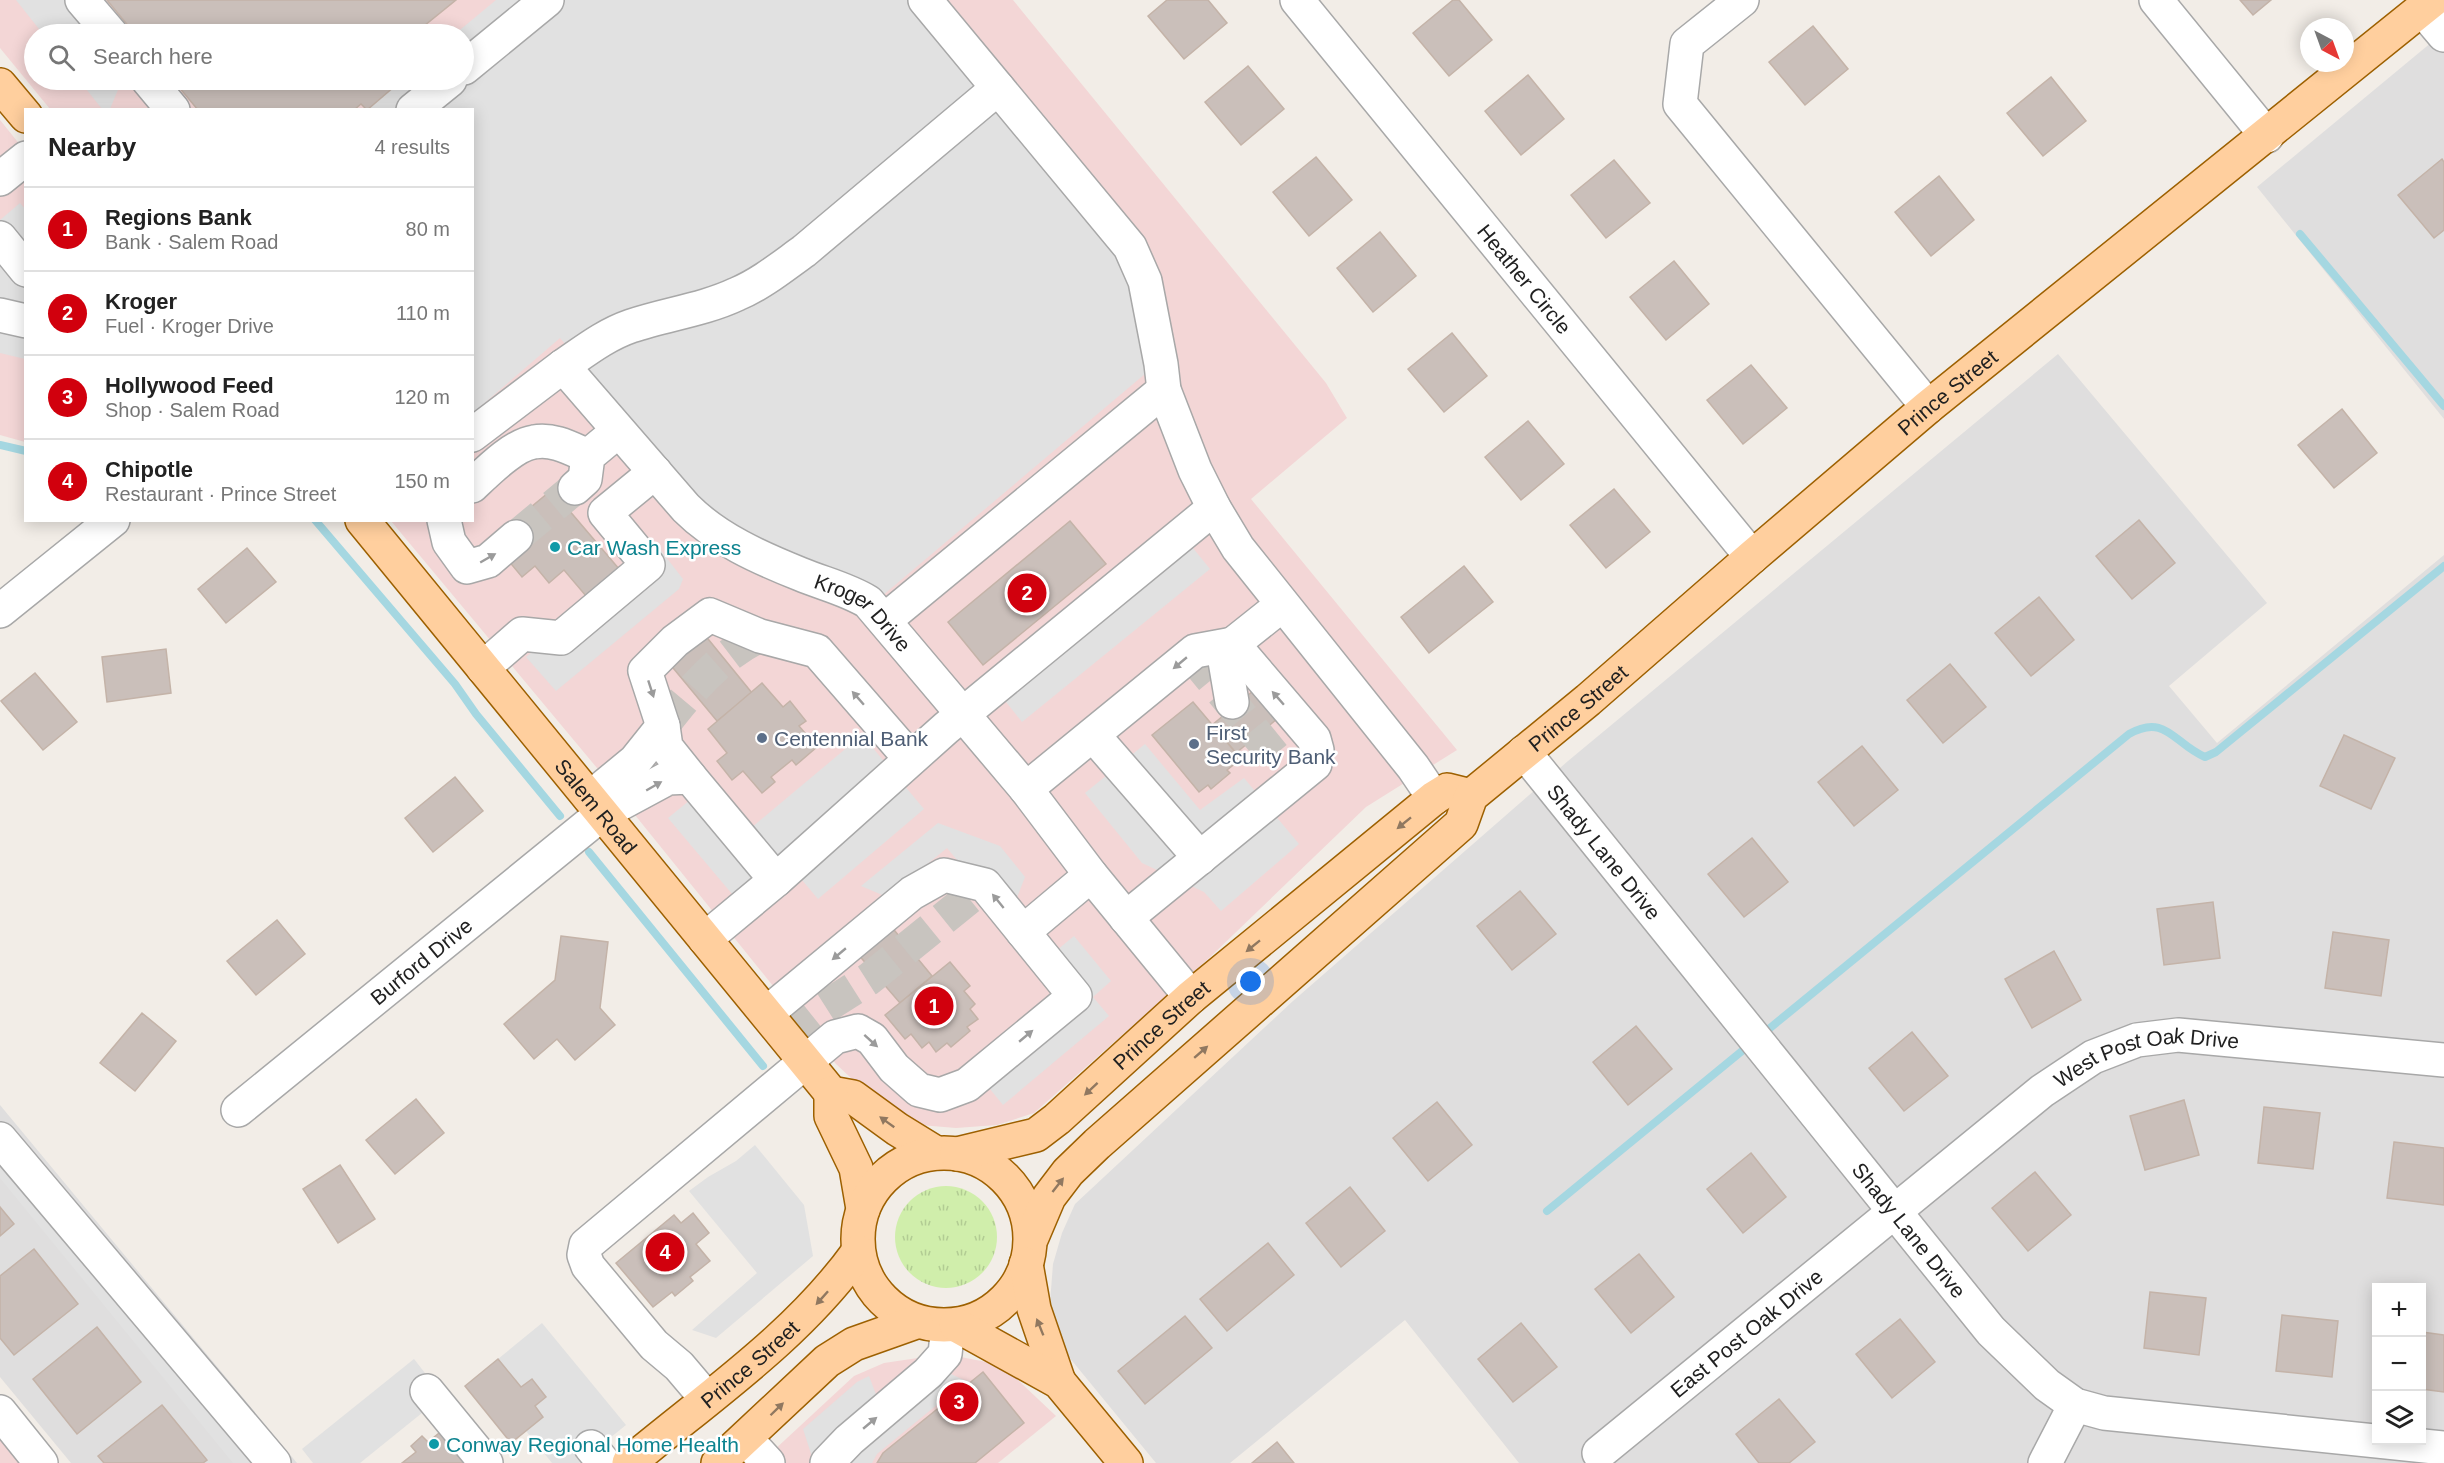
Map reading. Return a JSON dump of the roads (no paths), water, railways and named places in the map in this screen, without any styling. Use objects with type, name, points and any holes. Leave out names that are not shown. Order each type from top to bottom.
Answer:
[{"type":"main road","name":"Prince Street","points":[[1471,796],[1588,700],[1752,556],[1928,407],[2428,5]]},
{"type":"main road","points":[[0,85],[24,114]]},
{"type":"main road","name":"Salem Road","points":[[364,522],[831,1093]]},
{"type":"main road","points":[[718,1463],[827,1361],[854,1344],[916,1322],[952,1325],[987,1314],[1000,1304],[1020,1280],[1049,1197],[1068,1172],[1461,824],[1471,796],[1447,790],[1434,798],[1439,819],[1427,836],[1342,909],[1329,939]]},
{"type":"main road","name":"Prince Street","points":[[947,1154],[1036,1135],[1075,1104],[1191,997],[1434,798]]},
{"type":"main road","points":[[863,1209],[856,1168],[831,1116],[831,1093],[853,1097],[897,1129],[947,1154],[988,1166],[1012,1187],[1028,1219],[1034,1310],[1054,1361],[1059,1382]]},
{"type":"main road","points":[[916,1322],[888,1306],[877,1295],[861,1267],[857,1237],[863,1209],[880,1181],[892,1170],[920,1156],[947,1154]]},
{"type":"main road","name":"Prince Street","points":[[629,1463],[808,1313],[836,1283],[858,1252]]},
{"type":"main road","points":[[952,1325],[1059,1382],[1126,1463]]},
{"type":"main road","points":[[660,1463],[667,1449],[669,1430]]},
{"type":"street","points":[[62,0],[82,24]]},
{"type":"street","points":[[82,0],[102,24]]},
{"type":"street","points":[[474,60],[547,0]]},
{"type":"street","points":[[925,0],[1130,247],[1145,281],[1164,390],[1195,470],[1214,508],[1238,548],[1413,767],[1434,798]]},
{"type":"street","name":"Heather Circle","points":[[1297,0],[1752,556]]},
{"type":"street","points":[[1742,0],[1687,44],[1680,104],[1928,407]]},
{"type":"street","points":[[2156,0],[2267,136]]},
{"type":"street","points":[[2428,5],[2444,35]]},
{"type":"street","points":[[474,433],[563,366],[608,336],[630,326],[705,307],[740,293],[770,275],[804,251],[998,88]]},
{"type":"street","points":[[135,90],[145,108]]},
{"type":"street","points":[[156,90],[171,108]]},
{"type":"street","points":[[415,108],[438,90]]},
{"type":"street","points":[[0,179],[24,160]]},
{"type":"street","points":[[0,238],[24,268]]},
{"type":"street","points":[[0,315],[24,321]]},
{"type":"street","name":"Kroger Drive","points":[[563,366],[704,526],[800,574],[848,590],[868,602],[1026,789],[1091,875],[1191,997]]},
{"type":"street","points":[[885,620],[1164,390]]},
{"type":"street","points":[[577,467],[619,430]]},
{"type":"street","points":[[474,484],[508,455],[533,442],[577,467],[598,494],[605,513],[648,565],[561,638],[522,634],[483,668]]},
{"type":"street","points":[[474,492],[494,487],[541,458],[577,467]]},
{"type":"street","points":[[605,513],[655,472]]},
{"type":"street","points":[[705,939],[776,880],[963,713],[1214,508]]},
{"type":"street","points":[[0,611],[111,522]]},
{"type":"street","points":[[444,522],[449,542],[467,567],[488,561],[516,537]]},
{"type":"street","points":[[1232,702],[1225,660],[1233,644],[1282,605]]},
{"type":"street","points":[[776,880],[666,747],[663,726],[645,671],[675,641],[710,615],[760,636],[818,651],[910,758]]},
{"type":"street","points":[[1026,789],[1195,651],[1233,644]]},
{"type":"street","points":[[1126,918],[1315,764],[1317,750],[1314,739],[1233,644]]},
{"type":"street","points":[[596,806],[663,726]]},
{"type":"street","points":[[1093,735],[1200,858]]},
{"type":"street","name":"Shady Lane Drive","points":[[1524,752],[1991,1331],[2047,1385],[2075,1405],[2104,1413],[2444,1448]]},
{"type":"street","points":[[596,806],[668,778],[690,777]]},
{"type":"street","name":"Burford Drive","points":[[238,1110],[596,806]]},
{"type":"street","points":[[707,1399],[679,1366],[654,1345],[588,1266],[584,1255],[586,1245],[835,1037],[858,1031],[872,1039],[894,1068],[919,1090],[940,1095],[968,1085],[1075,996],[985,885],[944,875],[912,893],[767,1013]]},
{"type":"street","points":[[1023,932],[1091,875]]},
{"type":"street","name":"West Post Oak Drive","points":[[1894,1212],[2042,1091],[2093,1057],[2137,1040],[2178,1035],[2444,1060]]},
{"type":"street","points":[[0,1139],[274,1463]]},
{"type":"street","name":"East Post Oak Drive","points":[[1599,1453],[1894,1212]]},
{"type":"street","points":[[828,1463],[849,1440],[928,1373],[945,1354],[952,1325]]},
{"type":"street","points":[[427,1391],[486,1463]]},
{"type":"street","points":[[2045,1463],[2075,1405]]},
{"type":"street","points":[[0,1412],[41,1463]]},
{"type":"street","points":[[746,1439],[768,1463]]},
{"type":"waterway","points":[[2300,234],[2444,406]]},
{"type":"waterway","points":[[0,445],[24,451]]},
{"type":"waterway","points":[[317,522],[455,684],[476,714],[560,816]]},
{"type":"waterway","points":[[1770,1028],[2129,734],[2142,728],[2152,727],[2169,733],[2205,757],[2216,752],[2444,566]]},
{"type":"waterway","points":[[589,852],[763,1066]]},
{"type":"waterway","points":[[1547,1211],[1742,1051]]},
{"type":"tunnel","points":[[516,537],[575,488]]},
{"type":"tunnel","points":[[663,726],[707,675],[732,653],[760,636]]},
{"type":"tunnel","points":[[1191,654],[1294,780]]},
{"type":"tunnel","points":[[787,1037],[822,1009],[869,979],[985,885]]},
{"type":"place","name":"Car Wash Express","points":[[555,547]]},
{"type":"place","name":"Kroger","points":[[1027,593]]},
{"type":"place","name":"Centennial Bank","points":[[762,738]]},
{"type":"place","name":"First Security Bank","points":[[1194,744]]},
{"type":"place","name":"Regions Bank","points":[[934,1006]]},
{"type":"place","name":"Chipotle","points":[[665,1252]]},
{"type":"place","name":"Hollywood Feed","points":[[959,1402]]},
{"type":"place","name":"Conway Regional Home Health","points":[[434,1444]]}]
